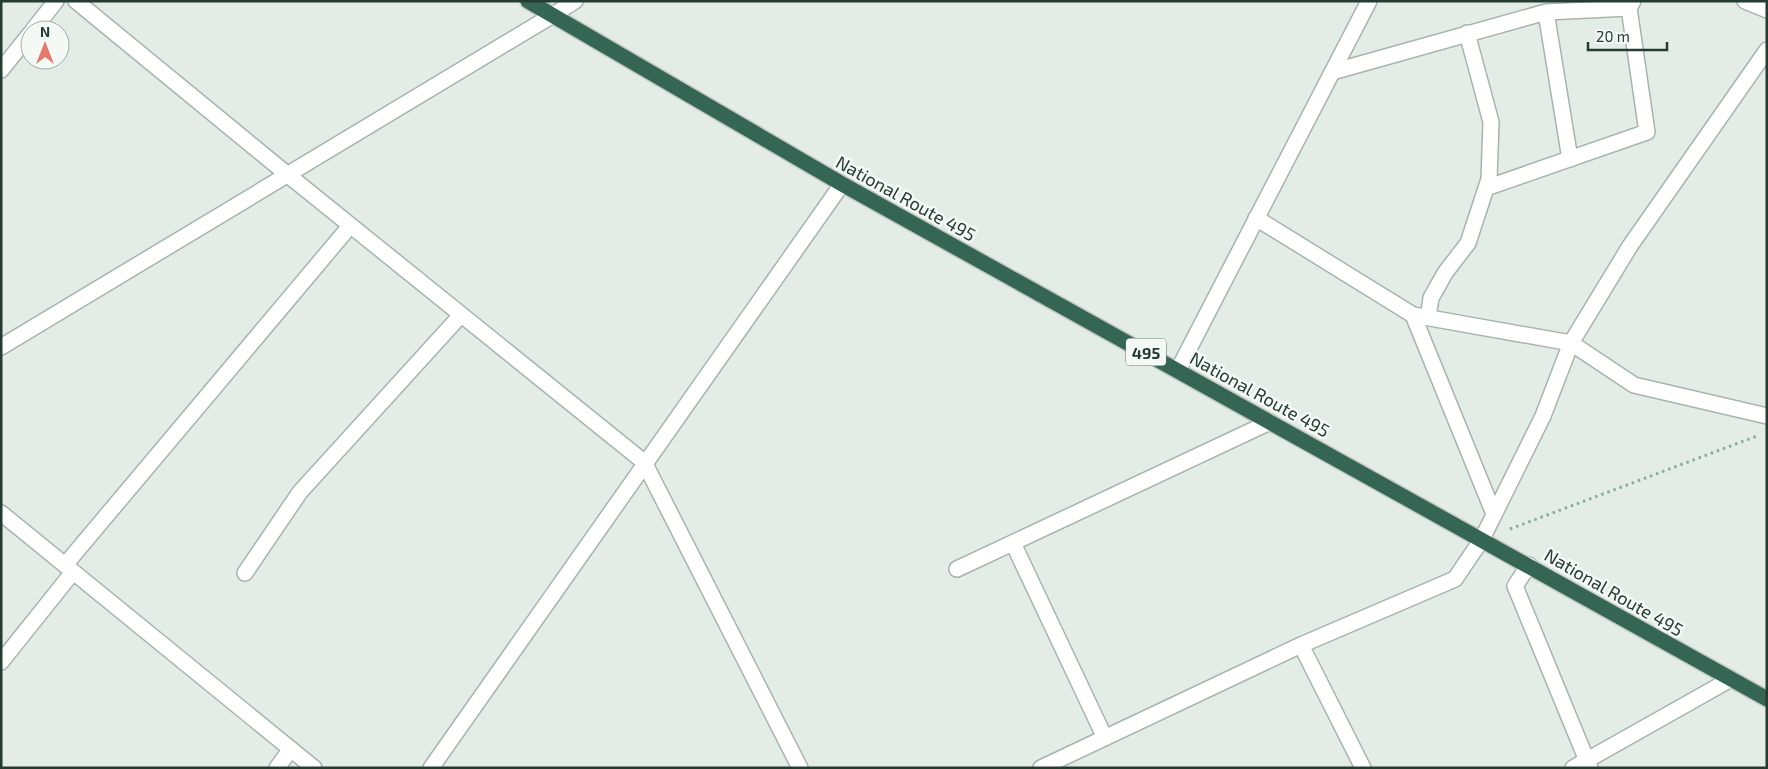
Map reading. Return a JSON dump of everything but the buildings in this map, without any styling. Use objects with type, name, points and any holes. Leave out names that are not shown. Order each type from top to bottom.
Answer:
[{"type":"highway","name":"National Route 495","points":[[528,1],[842,184],[1767,699]]},
{"type":"street","points":[[41,20],[56,1]]},
{"type":"street","points":[[76,1],[350,226],[644,462],[796,766]]},
{"type":"street","points":[[1,347],[575,1]]},
{"type":"street","points":[[1178,370],[1369,1]]},
{"type":"street","points":[[1745,1],[1767,10]]},
{"type":"street","points":[[1332,72],[1546,12],[1631,4],[1647,132],[1486,188]]},
{"type":"street","points":[[1546,12],[1570,159]]},
{"type":"street","points":[[1428,317],[1431,298],[1445,273],[1468,244],[1489,179],[1491,122],[1467,33]]},
{"type":"street","points":[[1,70],[20,46]]},
{"type":"street","points":[[1041,768],[1301,645],[1455,579],[1482,539],[1543,416],[1571,343],[1630,246],[1767,50]]},
{"type":"street","points":[[431,768],[644,462],[842,184]]},
{"type":"street","points":[[1256,218],[1413,315],[1571,343],[1634,385],[1767,416]]},
{"type":"street","points":[[1,662],[69,568],[350,226]]},
{"type":"street","points":[[245,572],[300,492],[461,315]]},
{"type":"street","points":[[1413,315],[1494,514]]},
{"type":"street","points":[[957,570],[1270,422]]},
{"type":"street","points":[[1,513],[314,768]]},
{"type":"street","points":[[1013,543],[1105,738]]},
{"type":"street","points":[[1529,565],[1515,586],[1583,766],[1731,680]]},
{"type":"street","points":[[1301,645],[1363,768]]},
{"type":"street","points":[[277,768],[290,750]]},
{"type":"path","points":[[1482,539],[1767,432]]}]
